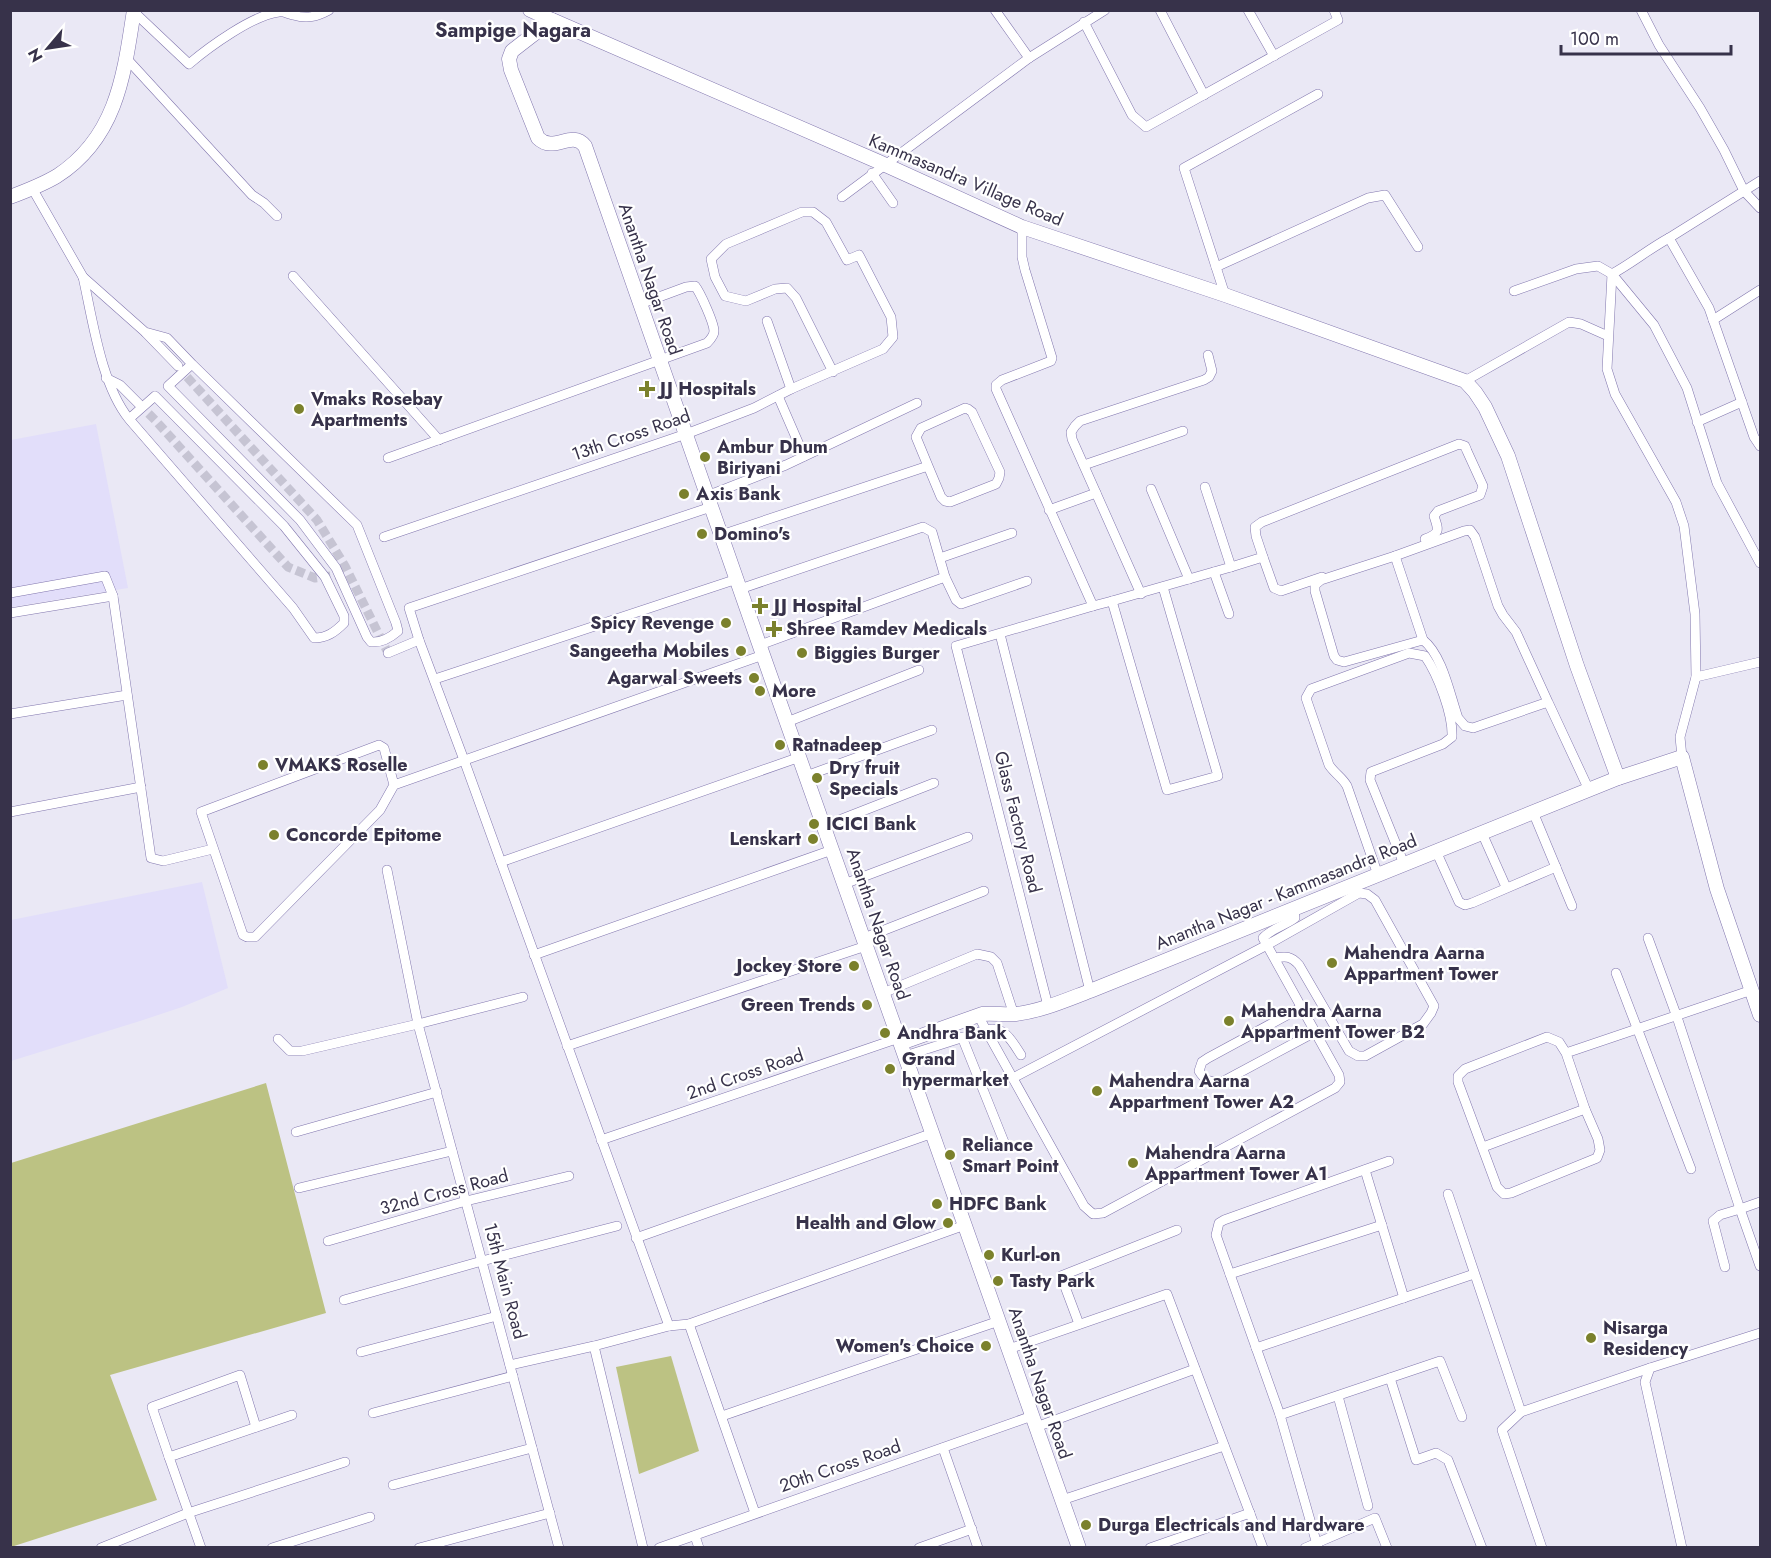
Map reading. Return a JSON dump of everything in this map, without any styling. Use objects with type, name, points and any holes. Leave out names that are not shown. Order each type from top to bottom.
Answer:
[{"type":"street","points":[[134,11],[189,64],[219,41],[261,16],[281,11],[315,18],[329,10]]},
{"type":"street","points":[[995,10],[1029,58]]},
{"type":"street","points":[[842,197],[1029,58],[1105,10]]},
{"type":"street","points":[[1160,10],[1204,95]]},
{"type":"street","points":[[1248,10],[1274,56]]},
{"type":"street","points":[[1084,22],[1132,115],[1146,127],[1338,21],[1334,10]]},
{"type":"street","points":[[1641,10],[1659,45],[1724,150],[1744,192],[1761,208]]},
{"type":"street","points":[[10,197],[55,177],[91,146],[108,120],[127,59],[134,11]]},
{"type":"street","points":[[533,11],[555,15]]},
{"type":"street","name":"Kammasandra Village Road","points":[[555,15],[1022,227],[1225,295],[1465,381]]},
{"type":"street","name":"Anantha Nagar Road","points":[[555,15],[512,51],[509,60],[512,70],[538,138],[552,144],[571,139],[585,146],[1079,1548]]},
{"type":"street","points":[[127,59],[252,195],[277,216]]},
{"type":"street","points":[[1225,295],[1184,168],[1318,94]]},
{"type":"street","points":[[872,173],[893,203]]},
{"type":"street","points":[[1612,274],[1761,181]]},
{"type":"street","points":[[32,188],[83,277],[106,378],[120,408],[129,420],[293,608],[314,638],[324,638],[344,623],[344,616],[325,577],[284,526],[155,396],[129,420]]},
{"type":"street","points":[[1216,267],[1368,198],[1384,195],[1418,247]]},
{"type":"street","name":"13th Cross Road","points":[[384,537],[686,434],[754,408],[791,389],[833,372],[883,349],[893,337],[891,317],[859,255],[847,260],[826,222],[813,212],[802,212],[726,244],[711,259],[715,277],[725,296],[746,301],[776,289],[787,288],[796,298],[833,372]]},
{"type":"street","points":[[1022,227],[1022,257],[1052,361],[1002,380],[996,385],[996,389],[1093,606]]},
{"type":"street","points":[[1670,238],[1709,308],[1754,437],[1761,446]]},
{"type":"street","points":[[1514,291],[1576,269],[1598,266],[1612,274],[1654,325],[1687,388],[1717,483],[1761,563]]},
{"type":"street","points":[[1612,274],[1607,369],[1615,394],[1676,502],[1684,526],[1695,614],[1696,677],[1680,737],[1682,757],[1717,889],[1761,1016]]},
{"type":"street","points":[[293,276],[439,440]]},
{"type":"street","points":[[83,277],[145,332],[178,366]]},
{"type":"street","points":[[388,458],[707,343],[712,338],[714,331],[700,292],[695,286],[686,287],[640,304]]},
{"type":"street","points":[[1713,320],[1761,290]]},
{"type":"street","points":[[767,321],[791,389]]},
{"type":"street","points":[[1608,336],[1581,324],[1569,322],[1465,381],[1485,407],[1508,456],[1577,666],[1618,778]]},
{"type":"street","points":[[145,332],[167,338],[357,525],[396,623],[398,631],[392,636],[377,643],[371,642],[336,568],[300,520],[168,386],[192,364]]},
{"type":"street","points":[[1141,594],[1072,439],[1071,432],[1080,421],[1204,380],[1212,372],[1208,355]]},
{"type":"street","points":[[106,378],[120,385],[139,404]]},
{"type":"street","points":[[778,396],[804,456]]},
{"type":"street","points":[[1697,422],[1742,402]]},
{"type":"street","points":[[669,1326],[409,608],[709,501],[917,403]]},
{"type":"street","points":[[968,408],[1000,472],[996,484],[950,502],[941,497],[928,466],[916,437],[917,433],[921,428],[968,408]]},
{"type":"street","points":[[1084,465],[1183,432]]},
{"type":"street","points":[[1459,444],[1465,446],[1483,486],[1480,495],[1435,513],[1438,528],[1435,535],[1281,591],[1274,588],[1263,558],[1255,526],[1459,444]]},
{"type":"street","points":[[722,536],[928,466]]},
{"type":"street","points":[[1205,487],[1231,567]]},
{"type":"street","points":[[1151,489],[1189,579]]},
{"type":"street","points":[[1049,510],[1096,493]]},
{"type":"street","points":[[435,679],[923,527],[932,532],[945,578],[960,604],[1027,581]]},
{"type":"street","points":[[1424,640],[1344,662],[1337,660],[1315,585],[1321,580],[1470,530],[1475,537],[1498,606],[1516,632],[1589,790]]},
{"type":"street","points":[[940,558],[1012,534]]},
{"type":"street","points":[[1395,556],[1424,640],[1437,654],[1458,718],[1465,726],[1473,728],[1548,702]]},
{"type":"street","points":[[1000,634],[1263,558]]},
{"type":"street","points":[[1214,572],[1229,614]]},
{"type":"street","points":[[10,593],[105,576],[113,596],[151,858],[163,861],[213,849]]},
{"type":"street","points":[[394,785],[384,748],[379,745],[201,812],[243,935],[255,937],[380,810],[394,785],[762,650],[945,578]]},
{"type":"street","points":[[1112,601],[1167,790],[1188,785],[1218,776],[1163,587]]},
{"type":"street","points":[[334,595],[345,590]]},
{"type":"street","points":[[10,613],[113,596]]},
{"type":"street","name":"Glass Factory Road","points":[[1048,1006],[956,646],[1000,634],[1090,991]]},
{"type":"street","points":[[388,653],[419,640]]},
{"type":"street","points":[[1377,875],[1347,786],[1342,777],[1335,775],[1329,765],[1306,698],[1311,689],[1409,653],[1425,656],[1435,671],[1452,726],[1452,737],[1443,744],[1371,772],[1370,780],[1404,864]]},
{"type":"street","points":[[1696,677],[1761,662]]},
{"type":"street","points":[[787,722],[919,670]]},
{"type":"street","points":[[10,714],[128,695]]},
{"type":"street","points":[[806,776],[932,730]]},
{"type":"street","points":[[501,862],[800,757]]},
{"type":"street","name":"Anantha Nagar - Kammasandra Road","points":[[900,1040],[978,1015],[997,1013],[1014,1015],[1090,991],[1618,778],[1682,757]]},
{"type":"street","points":[[824,826],[934,783]]},
{"type":"street","points":[[10,812],[141,787]]},
{"type":"street","points":[[1533,812],[1572,906]]},
{"type":"street","points":[[1482,833],[1506,887]]},
{"type":"street","points":[[844,884],[968,837]]},
{"type":"street","points":[[534,956],[832,850]]},
{"type":"street","points":[[1436,851],[1459,902],[1465,905],[1556,867]]},
{"type":"street","name":"15th Main Road","points":[[387,870],[418,1024],[559,1548]]},
{"type":"street","points":[[567,1046],[865,942],[984,891]]},
{"type":"street","points":[[1012,1078],[1267,945],[1359,893],[1367,894],[1375,900],[1434,1006],[1423,1024],[1365,1056],[1358,1056],[1349,1051],[1299,965],[1292,958],[1283,956],[1275,958]]},
{"type":"street","points":[[978,1015],[1084,1206],[1093,1214],[1102,1213],[1335,1088],[1340,1082],[1339,1075],[1263,938],[1266,934],[1295,918],[1294,909]]},
{"type":"street","points":[[1648,938],[1761,1266]]},
{"type":"street","points":[[883,993],[977,954],[991,957],[997,963],[1014,1015]]},
{"type":"street","points":[[1616,974],[1691,1169]]},
{"type":"street","points":[[1566,1053],[1752,990]]},
{"type":"street","points":[[278,1039],[290,1051],[302,1051],[523,997]]},
{"type":"street","points":[[1302,1007],[1202,1062],[1199,1071],[1204,1079],[1212,1083],[1222,1082],[1315,1032]]},
{"type":"street","points":[[905,1056],[993,1028],[1002,1030],[1021,1055]]},
{"type":"street","points":[[962,1037],[1006,1147]]},
{"type":"street","points":[[1547,1037],[1559,1041],[1566,1053],[1598,1139],[1600,1150],[1597,1158],[1504,1194],[1497,1187],[1458,1082],[1458,1076],[1465,1070],[1547,1037]]},
{"type":"street","name":"2nd Cross Road","points":[[602,1140],[900,1040]]},
{"type":"street","points":[[296,1132],[437,1092]]},
{"type":"street","points":[[1483,1147],[1585,1109]]},
{"type":"street","points":[[636,1238],[933,1133]]},
{"type":"street","points":[[299,1188],[452,1151]]},
{"type":"street","points":[[1318,1545],[1280,1415],[1216,1235],[1219,1223],[1389,1161]]},
{"type":"street","points":[[1365,1170],[1404,1298]]},
{"type":"street","name":"32nd Cross Road","points":[[328,1241],[569,1176]]},
{"type":"street","points":[[1448,1194],[1521,1412]]},
{"type":"street","points":[[1725,1267],[1713,1221],[1720,1215],[1761,1202]]},
{"type":"street","points":[[510,1365],[669,1326],[689,1324],[965,1225]]},
{"type":"street","points":[[1230,1274],[1382,1225]]},
{"type":"street","points":[[344,1300],[617,1226]]},
{"type":"street","points":[[1078,1324],[1061,1276],[1178,1230]]},
{"type":"street","points":[[1256,1348],[1474,1274]]},
{"type":"street","points":[[1009,1349],[1167,1294],[1263,1548]]},
{"type":"street","points":[[361,1352],[497,1316]]},
{"type":"street","points":[[722,1416],[999,1321]]},
{"type":"street","points":[[689,1324],[755,1513]]},
{"type":"street","points":[[1542,1548],[1502,1430],[1521,1412],[1761,1333]]},
{"type":"street","points":[[594,1346],[644,1548]]},
{"type":"street","points":[[1280,1415],[1440,1361],[1462,1417]]},
{"type":"street","points":[[1650,1368],[1645,1382],[1682,1548]]},
{"type":"street","name":"20th Cross Road","points":[[659,1548],[943,1448],[1195,1370]]},
{"type":"street","points":[[201,1548],[152,1407],[240,1375],[256,1427]]},
{"type":"street","points":[[374,1413],[513,1376]]},
{"type":"street","points":[[1390,1378],[1416,1460],[1436,1453],[1448,1460],[1482,1548]]},
{"type":"street","points":[[1338,1396],[1368,1506]]},
{"type":"street","points":[[169,1457],[292,1415]]},
{"type":"street","points":[[1062,1500],[1224,1446]]},
{"type":"street","points":[[393,1485],[532,1448]]},
{"type":"street","points":[[943,1448],[978,1548]]},
{"type":"street","points":[[101,1548],[188,1513],[345,1462]]},
{"type":"street","points":[[419,1548],[550,1513]]},
{"type":"street","points":[[1150,1548],[1250,1513]]},
{"type":"street","points":[[272,1548],[370,1517]]},
{"type":"street","points":[[1305,1548],[1318,1545],[1375,1518],[1387,1548]]},
{"type":"street","points":[[919,1548],[972,1529]]},
{"type":"street","points":[[695,1536],[699,1548]]},
{"type":"shaded area","points":[[96,424],[128,588],[11,607],[11,440]]},
{"type":"shaded area","points":[[202,882],[228,988],[182,1007],[11,1061],[11,920]]},
{"type":"green space","points":[[266,1083],[326,1313],[110,1375],[157,1500],[11,1547],[11,1163]]},
{"type":"green space","points":[[671,1356],[699,1451],[639,1474],[616,1367]]},
{"type":"tunnel","points":[[178,367],[317,520],[345,566],[388,653]]},
{"type":"tunnel","points":[[139,404],[288,567],[315,578],[345,574]]},
{"type":"place","name":"JJ Hospitals","points":[[647,389]]},
{"type":"place","name":"Vmaks Rosebay Apartments","points":[[299,409]]},
{"type":"place","name":"Ambur Dhum Biriyani","points":[[705,457]]},
{"type":"place","name":"Axis Bank","points":[[684,494]]},
{"type":"place","name":"Domino's","points":[[702,534]]},
{"type":"place","name":"JJ Hospital","points":[[760,606]]},
{"type":"place","name":"Spicy Revenge","points":[[726,623]]},
{"type":"place","name":"Shree Ramdev Medicals","points":[[774,629]]},
{"type":"place","name":"Sangeetha Mobiles","points":[[741,651]]},
{"type":"place","name":"Biggies Burger","points":[[802,653]]},
{"type":"place","name":"Agarwal Sweets","points":[[754,678]]},
{"type":"place","name":"More","points":[[760,691]]},
{"type":"place","name":"Ratnadeep","points":[[780,745]]},
{"type":"place","name":"VMAKS Roselle","points":[[263,765]]},
{"type":"place","name":"Dry fruit Specials","points":[[817,778]]},
{"type":"place","name":"ICICI Bank","points":[[814,824]]},
{"type":"place","name":"Concorde Epitome","points":[[274,835]]},
{"type":"place","name":"Lenskart","points":[[813,839]]},
{"type":"place","name":"Mahendra Aarna Appartment Tower","points":[[1332,963]]},
{"type":"place","name":"Jockey Store","points":[[854,966]]},
{"type":"place","name":"Green Trends","points":[[867,1005]]},
{"type":"place","name":"Mahendra Aarna Appartment Tower B2","points":[[1229,1021]]},
{"type":"place","name":"Andhra Bank","points":[[885,1033]]},
{"type":"place","name":"Grand hypermarket","points":[[890,1069]]},
{"type":"place","name":"Mahendra Aarna Appartment Tower A2","points":[[1097,1091]]},
{"type":"place","name":"Reliance Smart Point","points":[[950,1155]]},
{"type":"place","name":"Mahendra Aarna Appartment Tower A1","points":[[1133,1163]]},
{"type":"place","name":"HDFC Bank","points":[[937,1204]]},
{"type":"place","name":"Health and Glow","points":[[948,1223]]},
{"type":"place","name":"Kurl-on","points":[[989,1255]]},
{"type":"place","name":"Tasty Park","points":[[998,1281]]},
{"type":"place","name":"Nisarga Residency","points":[[1591,1338]]},
{"type":"place","name":"Women's Choice","points":[[986,1346]]},
{"type":"place","name":"Durga Electricals and Hardware","points":[[1086,1525]]},
{"type":"district","name":"Sampige Nagara","points":[[513,30]]}]
